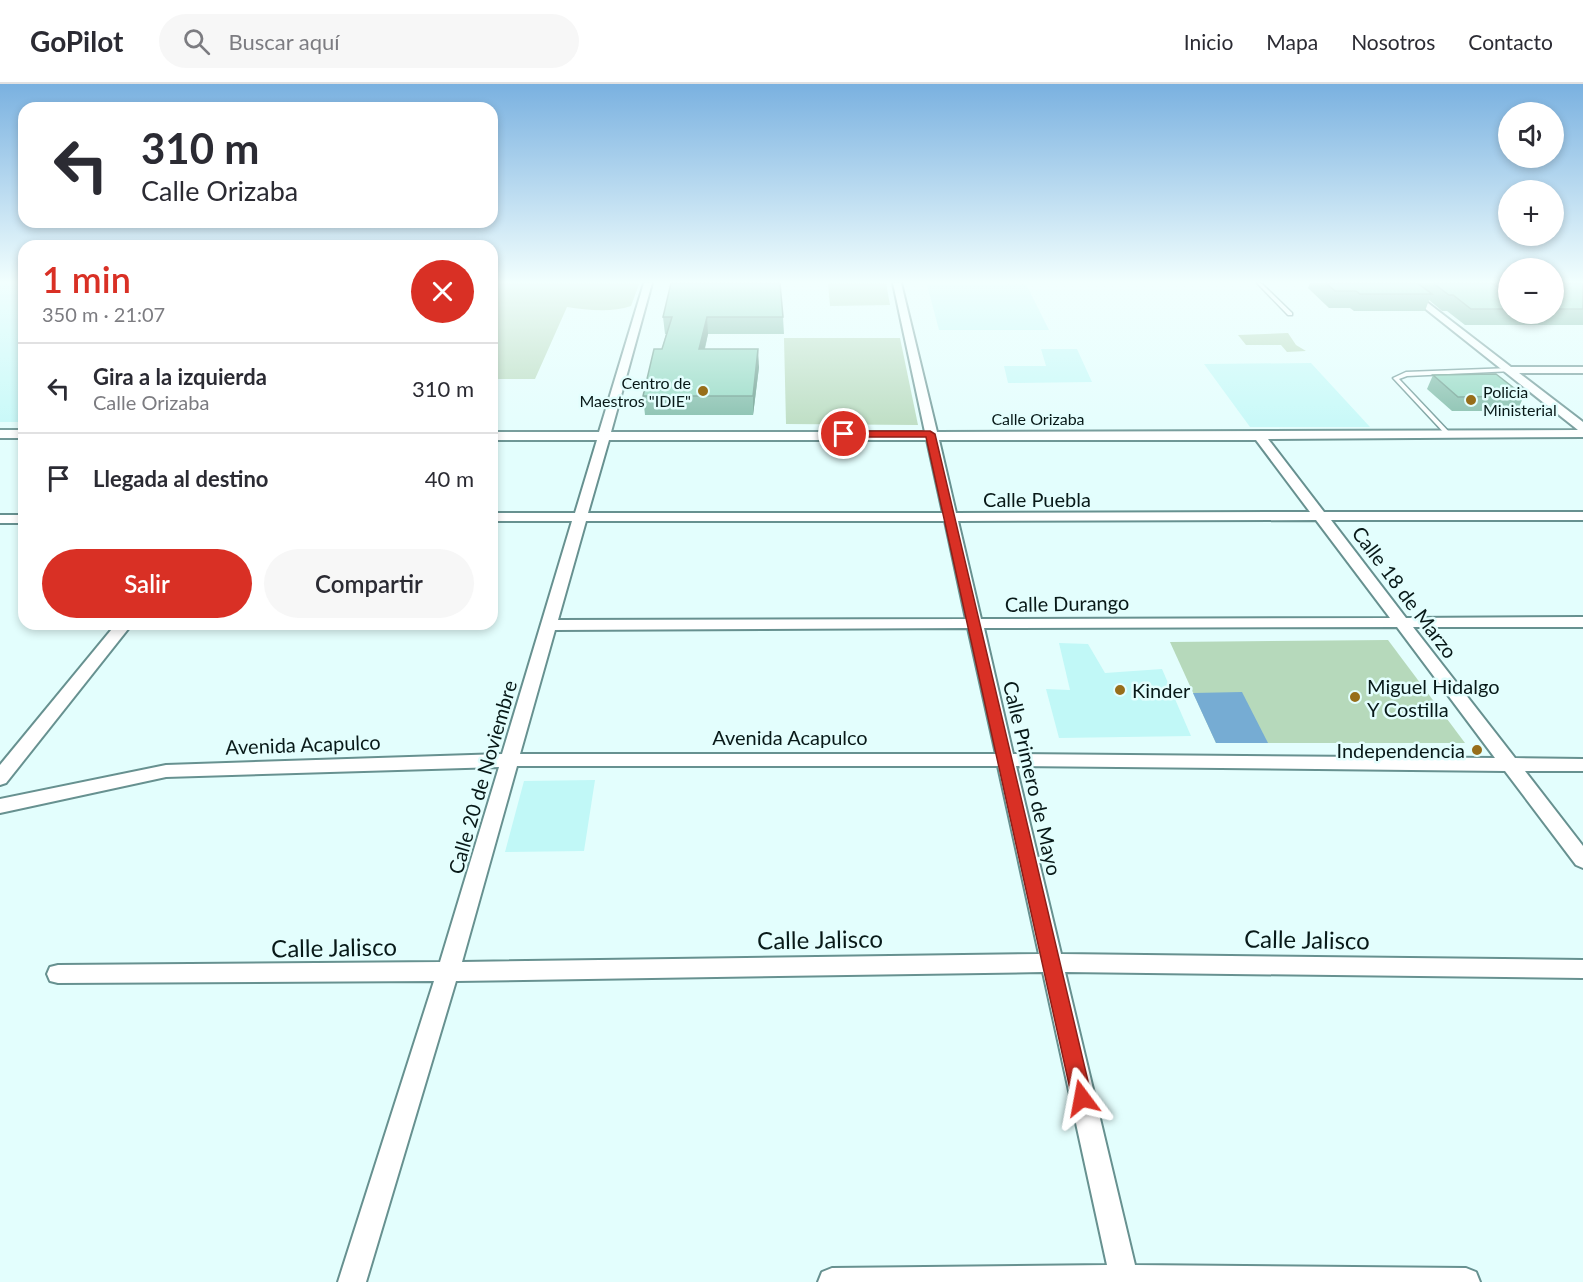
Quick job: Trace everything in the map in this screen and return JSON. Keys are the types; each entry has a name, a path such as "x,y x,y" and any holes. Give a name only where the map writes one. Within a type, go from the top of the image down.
{"street":[{"name":"Calle 20 de Noviembre","path":"352,1282 448,972 551,625 632,339"},
{"name":"Calle Primero de Mayo","path":"909,339 1050,963 1125,1281"},
{"path":"1470,339 1583,428"},
{"path":"1511,370 1583,370"},
{"name":"Calle Orizaba","path":"498,436 930,434 1259,436 1583,433"},
{"path":"0,434 18,434"},
{"name":"Calle 18 de Marzo","path":"1259,436 1583,860"},
{"name":"Calle Puebla","path":"498,517 1583,516"},
{"path":"0,519 18,519"},
{"name":"Calle Durango","path":"551,625 1583,622"},
{"path":"0,777 119,630"},
{"name":"Avenida Acapulco","path":"0,806 166,771 510,760 1006,760 1583,765"},
{"name":"Calle Jalisco","path":"58,974 448,972 1050,963 1583,969"},
{"path":"832,1282 1466,1282"}],"lane":[{"path":"1449,435 1396,378 1406,374 1511,370"}],"shaded area":[{"path":"0,339 18,339 18,422 0,422"},
{"path":"1041,349 1077,349 1092,382 1008,383 1004,366 1046,366"},
{"path":"1311,363 1370,427 1250,427 1204,364"},
{"name":"Kinder","path":"1059,643 1088,644 1105,673 1162,669 1191,736 1059,738 1046,689 1070,690"},
{"path":"1242,692 1268,743 1216,743 1193,693"},
{"path":"595,780 584,851 505,852 524,781"}],"green space":[{"path":"498,339 553,339 535,379 498,379"},
{"path":"784,339 900,339 918,425 786,424"},
{"path":"1241,339 1292,339 1296,345 1306,351 1287,352 1281,345 1246,345"},
{"path":"1388,640 1465,743 1216,743 1170,642"}],"building":[{"path":"665,339 702,339 699,349 758,349 753,396 643,396 654,349 662,349"},
{"path":"1496,374 1524,396 1458,397 1433,375"}],"place":[{"name":"Centro de Maestros \"IDIE\"","path":"703,391"},
{"name":"Policia Ministerial","path":"1471,400"},
{"name":"Kinder","path":"1120,690"},
{"name":"Miguel Hidalgo Y Costilla","path":"1355,697"},
{"name":"Independencia","path":"1477,750"}],"route":[{"path":"844,434 930,434 1082,1098"}]}
